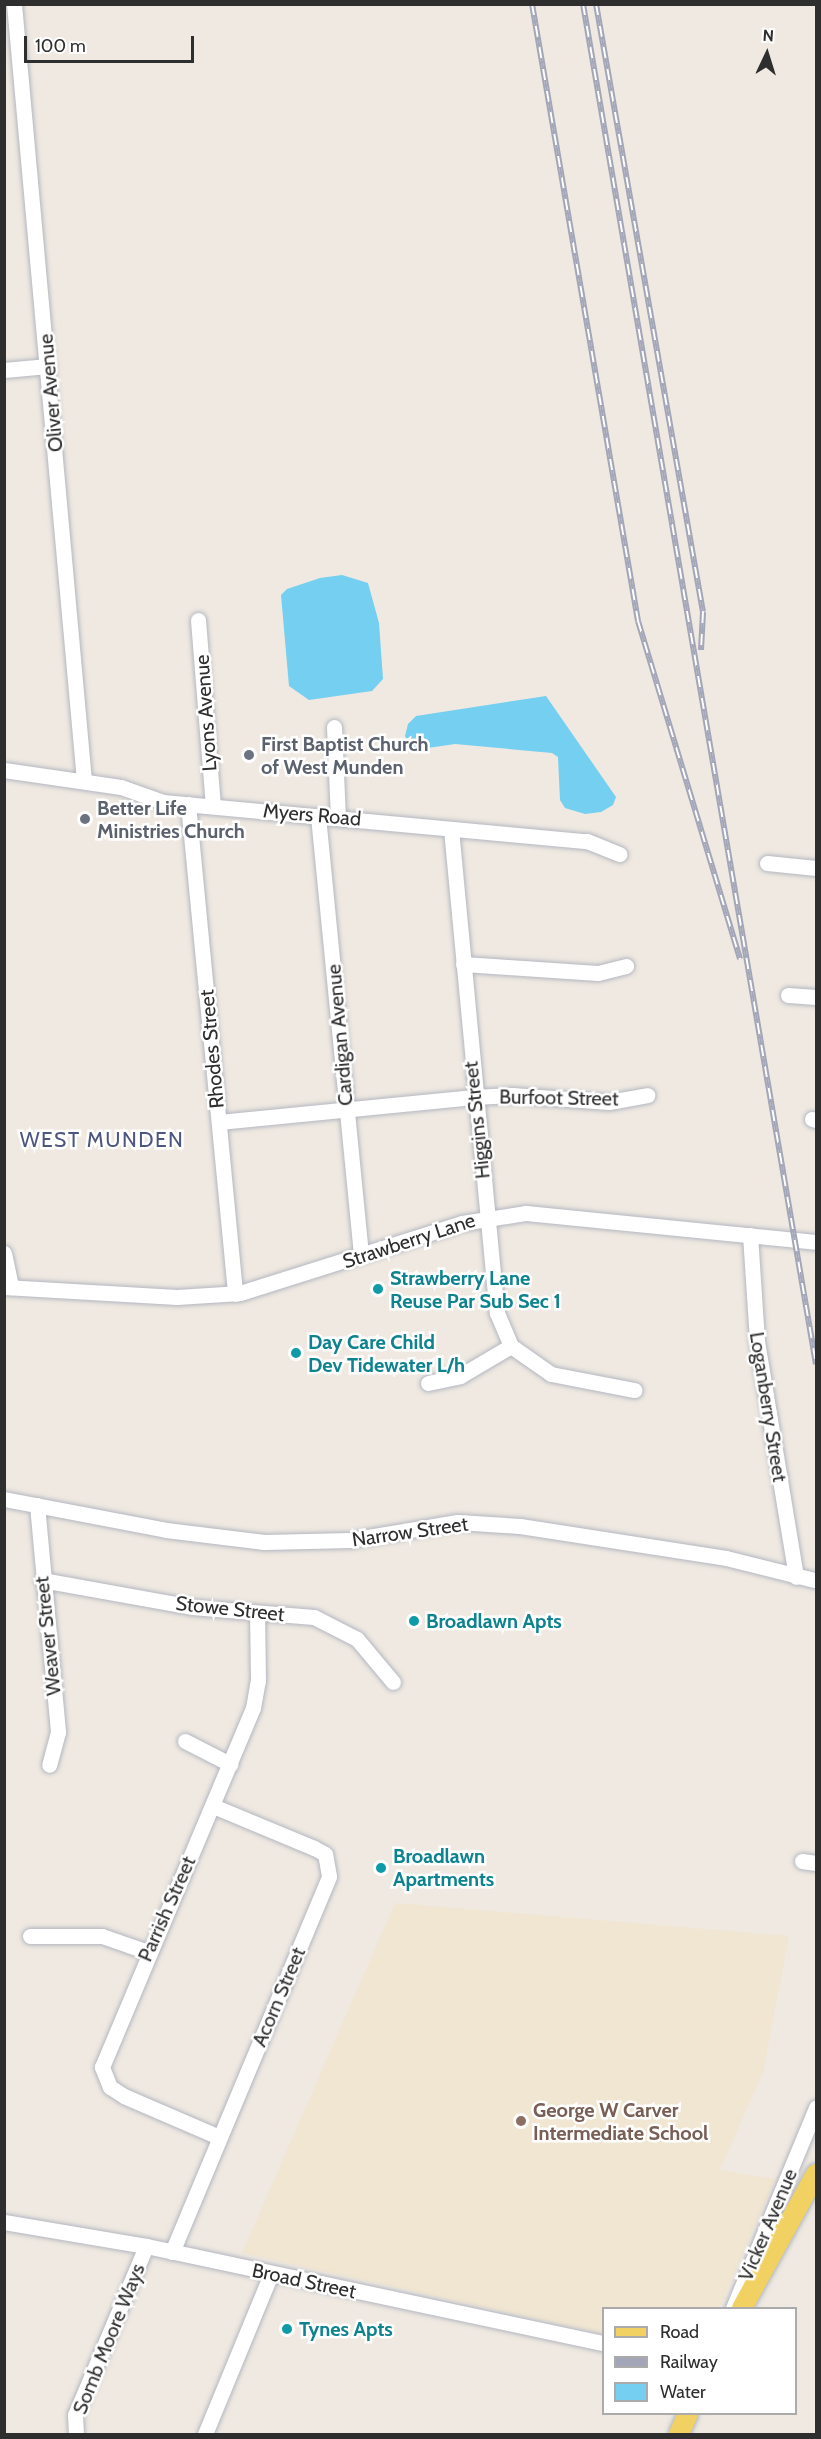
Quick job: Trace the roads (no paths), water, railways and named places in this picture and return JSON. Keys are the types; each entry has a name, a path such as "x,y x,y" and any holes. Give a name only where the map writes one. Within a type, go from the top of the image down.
{"main road":[{"path":"743,2307 816,2174"},
{"path":"679,2434 688,2415"}],"street":[{"name":"Oliver Avenue","path":"14,4 84,781"},
{"path":"4,370 48,366"},
{"name":"Lyons Avenue","path":"198,621 213,805"},
{"path":"334,727 338,817"},
{"name":"Myers Road","path":"4,770 84,781 188,804 587,841 620,854"},
{"name":"Rhodes Street","path":"188,804 234,1294"},
{"name":"Cardigan Avenue","path":"318,816 361,1255"},
{"name":"Higgins Street","path":"450,829 474,1097 497,1313 511,1346"},
{"path":"767,863 816,868"},
{"path":"463,964 598,974 626,966"},
{"path":"788,995 816,997"},
{"name":"Burfoot Street","path":"219,1122 347,1107 474,1097 512,1095 609,1102 647,1095"},
{"name":"Strawberry Lane","path":"8,1287 177,1297 234,1294 274,1285 361,1255 487,1217 526,1213 578,1216 816,1242"},
{"name":"Loganberry Street","path":"750,1235 754,1321 796,1577"},
{"path":"4,1253 8,1287"},
{"path":"428,1383 460,1376 511,1346 551,1374 634,1390"},
{"name":"Narrow Street","path":"4,1499 166,1530 264,1542 312,1544 458,1522 496,1524 726,1558 814,1580"},
{"name":"Weaver Street","path":"38,1505 42,1580 58,1732 49,1765"},
{"name":"Stowe Street","path":"42,1580 192,1607 314,1617 338,1627 357,1639 393,1682"},
{"name":"Parrish Street","path":"219,2137 124,2096 110,2087 103,2076 106,2055 148,1952 213,1806 252,1708 258,1681 257,1613"},
{"path":"185,1742 230,1764"},
{"name":"Acorn Street","path":"172,2252 324,1892 329,1865 324,1854 314,1848 213,1806"},
{"path":"30,1936 102,1936 148,1952"},
{"name":"Vicker Avenue","path":"733,2307 816,2108"},
{"name":"Broad Street","path":"4,2222 172,2252 602,2343"},
{"name":"Somb Moore Ways","path":"75,2433 75,2415 146,2247"},
{"path":"205,2434 271,2274"}],"water":[{"path":"342,575 368,583 379,623 383,679 372,691 309,700 289,686 281,595 287,589 320,578"},
{"path":"546,696 616,797 613,805 601,812 585,814 565,808 560,800 558,757 552,753 455,744 414,750 405,736 408,724 416,716"}],"railway":[{"path":"532,4 638,621 740,959"},
{"path":"583,4 816,1364"},
{"path":"596,4 703,612 701,650"}],"place":[{"name":"First Baptist Church of West Munden","path":"249,755"},
{"name":"Better Life Ministries Church","path":"85,819"},
{"name":"Strawberry Lane Reuse Par Sub Sec 1","path":"378,1289"},
{"name":"Day Care Child Dev Tidewater L/h","path":"296,1353"},
{"name":"Broadlawn Apts","path":"414,1621"},
{"name":"Broadlawn Apartments","path":"381,1868"},
{"name":"George W Carver Intermediate School","path":"521,2121"},
{"name":"Tynes Apts","path":"287,2329"}],"district":[{"name":"WEST MUNDEN","path":"102,1140"}]}
